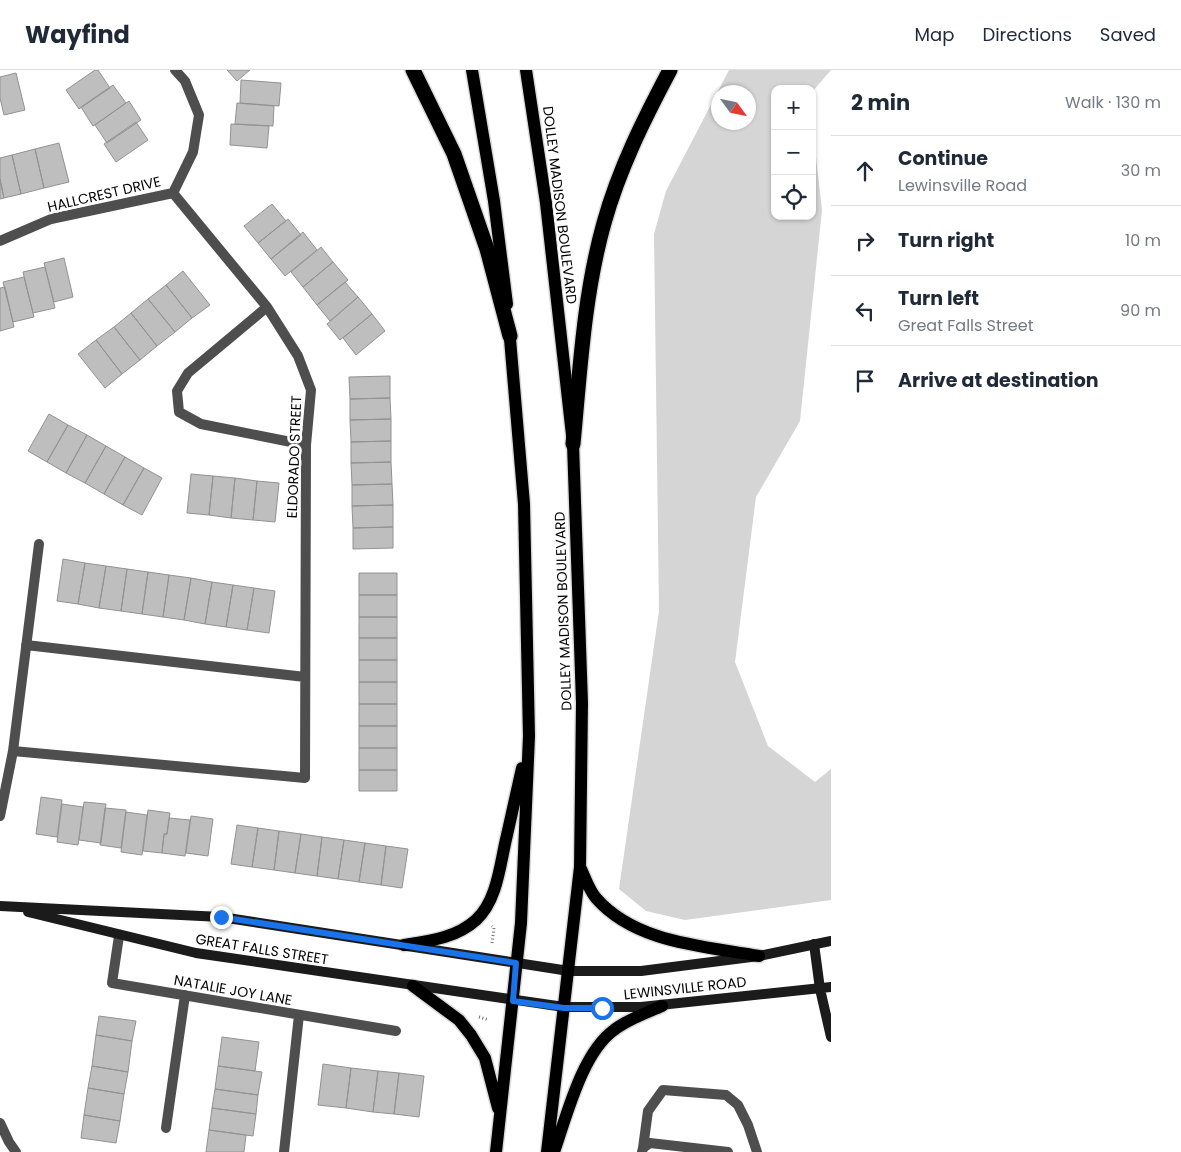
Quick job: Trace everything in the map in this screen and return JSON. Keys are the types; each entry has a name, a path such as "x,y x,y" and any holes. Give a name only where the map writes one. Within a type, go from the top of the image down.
{"highway":[{"path":"413,70 454,154 487,249 510,336"},
{"path":"573,444 592,278 604,223 638,132 670,70"}],"main road":[{"path":"472,70 495,211 510,336 524,504 529,736 521,923 496,1152"},
{"name":"DOLLEY MADISON BOULEVARD","path":"526,70 546,203 573,444 582,703 580,868 547,1152"},
{"path":"404,945 439,940 458,932 475,921 485,909 495,888 529,736"},
{"path":"580,868 594,896 625,923 666,939 759,956"},
{"name":"GREAT FALLS STREET","path":"5,907 148,912 221,917 516,963"},
{"name":"GREAT FALLS STREET","path":"5,907 196,954 513,1001"},
{"name":"LEWINSVILLE ROAD","path":"516,963 569,970 641,971 759,956 831,941"},
{"path":"814,944 826,988 831,1037"},
{"path":"413,986 459,1020 471,1035 485,1058 500,1113"},
{"name":"LEWINSVILLE ROAD","path":"513,1001 564,1008 662,1006 826,988"},
{"path":"554,1152 581,1075 591,1055 602,1040 614,1029 662,1006"}],"street":[{"name":"HALLCREST DRIVE","path":"0,242 51,219 173,193 193,152 199,115 186,81 176,70"},
{"name":"ELDORADO STREET","path":"13,750 305,778 306,445 311,390 298,356 267,307 173,193"},
{"path":"267,307 188,373 177,391 179,412 201,424 306,445"},
{"path":"0,816 13,750 39,544"},
{"path":"26,645 305,677"},
{"name":"NATALIE JOY LANE","path":"119,936 112,983 396,1031"},
{"path":"166,1128 185,995"},
{"path":"284,1152 299,1015"},
{"path":"643,1150 648,1111 662,1090 726,1096 738,1105 748,1125 757,1152"},
{"path":"0,1123 16,1152"},
{"path":"643,1150 650,1143 728,1152"}],"path":[{"path":"492,943 494,928"},
{"path":"479,1012 478,1017 489,1020"}],"shaded area":[{"path":"729,70 831,70 816,87 816,85 771,85 771,220 816,220 816,157 822,210 800,421 756,497 735,662 768,746 815,782 831,769 831,900 685,920 646,911 619,889 659,611 654,234 666,191 711,105 711,130 756,130 756,85 721,85"}],"building":[{"path":"95,70 98,70 110,88 79,109 66,90"},
{"path":"227,70 250,70 237,81"},
{"path":"16,73 25,110 4,115 0,98 0,77"},
{"path":"241,80 281,83 279,106 240,103"},
{"path":"113,85 126,103 93,126 81,107"},
{"path":"129,101 141,120 107,143 95,125"},
{"path":"237,103 274,106 273,126 235,124"},
{"path":"136,122 148,140 116,162 104,144"},
{"path":"231,124 269,126 267,148 230,145"},
{"path":"59,143 69,182 44,188 35,149"},
{"path":"35,149 44,188 21,194 12,155"},
{"path":"12,155 21,194 4,198 0,179 0,158"},
{"path":"0,179 4,198 0,199"},
{"path":"272,204 286,221 258,243 244,226"},
{"path":"288,219 301,235 271,259 258,243"},
{"path":"303,232 317,250 285,276 271,259"},
{"path":"321,247 333,262 303,287 291,272"},
{"path":"64,258 73,297 54,302 44,263"},
{"path":"333,262 348,280 317,305 303,287"},
{"path":"45,267 55,308 33,313 23,272"},
{"path":"183,271 210,305 192,318 166,285"},
{"path":"24,277 34,317 13,322 3,282"},
{"path":"345,282 358,297 330,321 317,305"},
{"path":"166,285 192,318 175,332 148,299"},
{"path":"5,287 14,327 0,331 0,288"},
{"path":"358,297 372,314 340,340 327,324"},
{"path":"148,299 175,332 157,346 131,313"},
{"path":"131,313 157,346 140,360 114,327"},
{"path":"372,314 385,331 356,355 343,338"},
{"path":"114,327 140,360 122,374 96,340"},
{"path":"96,340 122,374 105,388 78,354"},
{"path":"390,376 390,398 350,399 349,377"},
{"path":"390,398 391,419 350,420 350,399"},
{"path":"49,414 68,425 47,462 28,451"},
{"path":"391,419 391,441 351,442 350,420"},
{"path":"68,425 87,435 66,473 47,462"},
{"path":"87,435 106,446 85,483 66,473"},
{"path":"391,441 391,462 351,463 351,442"},
{"path":"106,446 125,457 104,494 85,483"},
{"path":"125,457 144,468 123,505 104,494"},
{"path":"391,462 392,484 352,485 351,463"},
{"path":"144,468 162,478 142,515 123,505"},
{"path":"191,474 213,476 209,515 187,513"},
{"path":"213,476 235,478 231,518 209,515"},
{"path":"235,478 257,481 253,520 231,518"},
{"path":"257,481 279,483 275,522 253,520"},
{"path":"392,484 393,505 352,506 352,485"},
{"path":"393,505 393,527 353,528 352,506"},
{"path":"393,527 393,548 353,549 353,528"},
{"path":"63,559 85,563 78,604 57,601"},
{"path":"85,563 106,566 99,608 78,604"},
{"path":"106,566 127,569 121,611 99,608"},
{"path":"127,569 148,572 142,614 121,611"},
{"path":"148,572 169,575 163,617 142,614"},
{"path":"359,573 397,573 397,595 359,595"},
{"path":"169,575 191,578 184,620 163,617"},
{"path":"191,578 212,582 205,624 184,620"},
{"path":"212,582 233,585 226,627 205,624"},
{"path":"233,585 254,588 247,630 226,627"},
{"path":"254,588 275,591 269,633 247,630"},
{"path":"359,595 397,595 397,617 359,617"},
{"path":"359,617 397,617 397,638 359,638"},
{"path":"359,638 397,638 397,660 359,660"},
{"path":"359,660 397,660 397,682 359,682"},
{"path":"359,682 397,682 397,704 359,704"},
{"path":"359,704 397,704 397,726 359,726"},
{"path":"359,726 397,726 397,748 359,748"},
{"path":"359,748 397,748 397,770 359,770"},
{"path":"359,770 397,770 397,791 359,791"},
{"path":"41,797 62,800 57,837 36,834"},
{"path":"84,802 106,804 101,843 79,840"},
{"path":"62,804 83,807 78,845 57,842"},
{"path":"105,808 126,810 121,848 100,845"},
{"path":"148,810 170,813 167,834 164,834 162,853 143,851"},
{"path":"126,812 147,815 142,855 121,852"},
{"path":"191,816 213,819 208,856 186,853"},
{"path":"169,818 190,820 185,856 162,853 164,834 167,834"},
{"path":"237,825 258,828 252,867 231,864"},
{"path":"258,828 279,831 274,870 252,867"},
{"path":"279,831 301,834 295,873 274,870"},
{"path":"301,834 322,837 317,876 295,873"},
{"path":"322,837 344,840 338,879 317,876"},
{"path":"344,840 365,843 359,882 338,879"},
{"path":"365,843 386,846 381,885 359,882"},
{"path":"386,846 408,849 402,888 381,885"},
{"path":"99,1016 136,1021 132,1041 96,1035"},
{"path":"96,1035 132,1041 128,1072 92,1066"},
{"path":"222,1037 259,1042 255,1071 218,1066"},
{"path":"323,1064 351,1068 346,1108 318,1105"},
{"path":"92,1066 128,1072 124,1094 88,1088"},
{"path":"218,1066 262,1072 258,1095 215,1089"},
{"path":"351,1068 378,1071 373,1112 346,1108"},
{"path":"378,1071 399,1073 394,1114 373,1112"},
{"path":"399,1073 424,1076 419,1117 394,1114"},
{"path":"88,1088 124,1094 120,1121 84,1115"},
{"path":"215,1089 258,1095 256,1114 212,1108"},
{"path":"212,1108 256,1114 253,1136 209,1130"},
{"path":"84,1115 120,1121 116,1143 81,1138"},
{"path":"209,1130 246,1135 244,1152 206,1152"}],"route":[{"path":"221,917 516,963 513,1001 564,1008 602,1008"}]}
